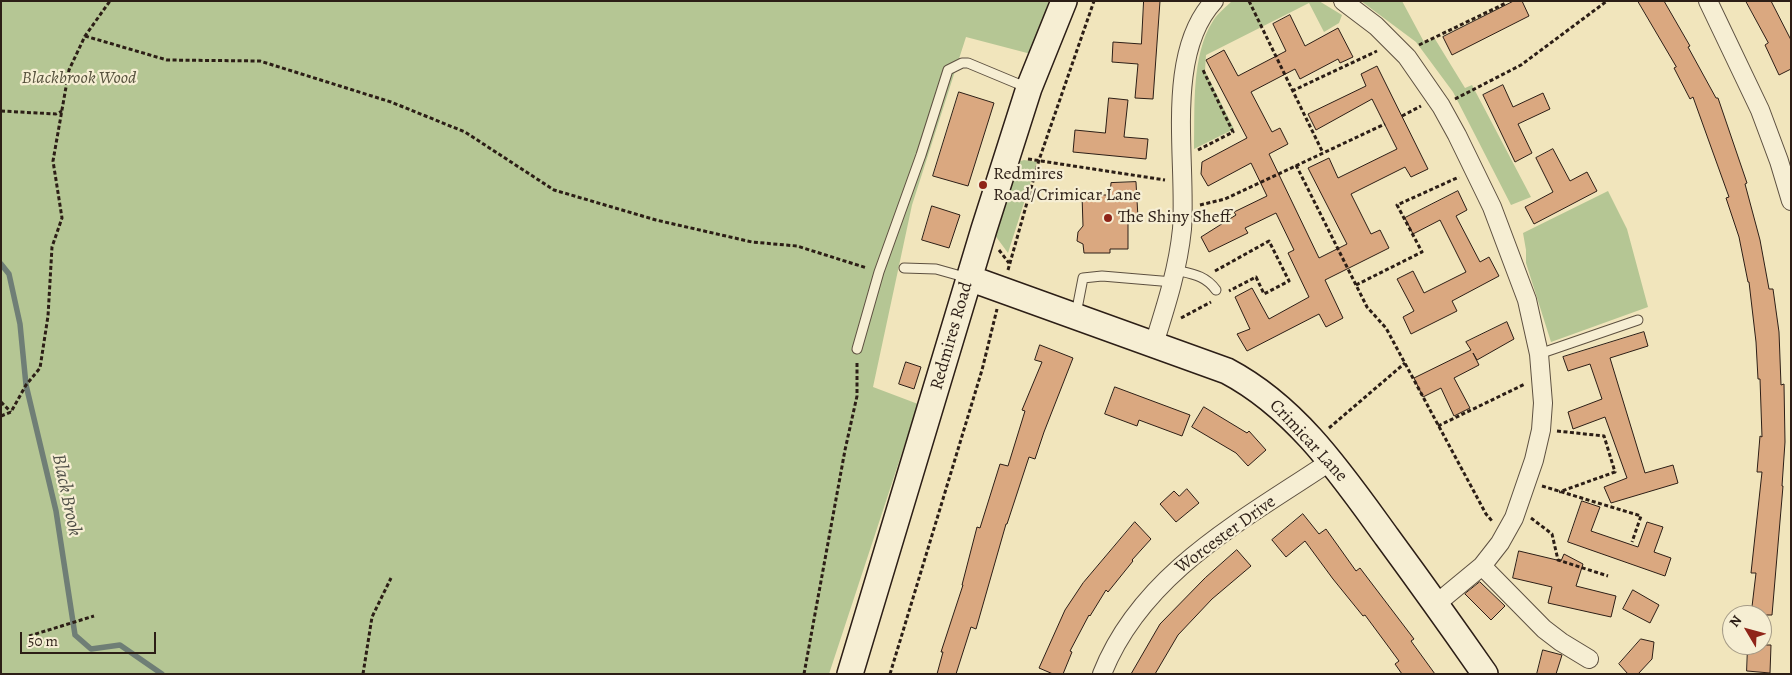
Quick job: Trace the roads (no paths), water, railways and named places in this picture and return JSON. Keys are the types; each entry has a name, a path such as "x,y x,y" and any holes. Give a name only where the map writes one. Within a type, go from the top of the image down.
{"street":[{"name":"Redmires Road","path":"850,674 969,278 1029,88 1064,1"},
{"path":"1156,337 1174,276 1182,227 1185,63 1190,42 1199,23 1214,1"},
{"path":"1343,1 1376,26 1398,48 1441,106 1475,170 1492,207 1527,300 1539,354 1543,404 1540,430 1528,481 1518,508 1500,543 1482,566 1436,604"},
{"path":"1708,1 1760,110 1791,200"},
{"name":"Crimicar Lane","path":"969,278 1075,316 1156,337 1244,380 1284,411 1331,461 1485,674"},
{"name":"Worcester Drive","path":"1102,674 1123,634 1143,605 1189,558 1215,538 1331,461"},
{"path":"1482,566 1544,629 1589,659"}],"lane":[{"path":"857,349 880,272 921,155 948,70 962,63 968,63 1029,88"},
{"path":"904,268 936,270 969,278"},
{"path":"1075,316 1083,278 1102,276 1203,277 1210,282 1218,294"},
{"path":"1539,354 1638,320"}],"waterway":[{"name":"Black Brook","path":"1,264 9,274 20,324 26,385 56,511 75,635 91,649 120,645 162,674"}],"place":[{"name":"Redmires Road/Crimicar Lane","path":"983,185"},
{"name":"The Shiny Sheff","path":"1108,218"}],"park label":[{"name":"Blackbrook Wood","path":"79,79"}]}
